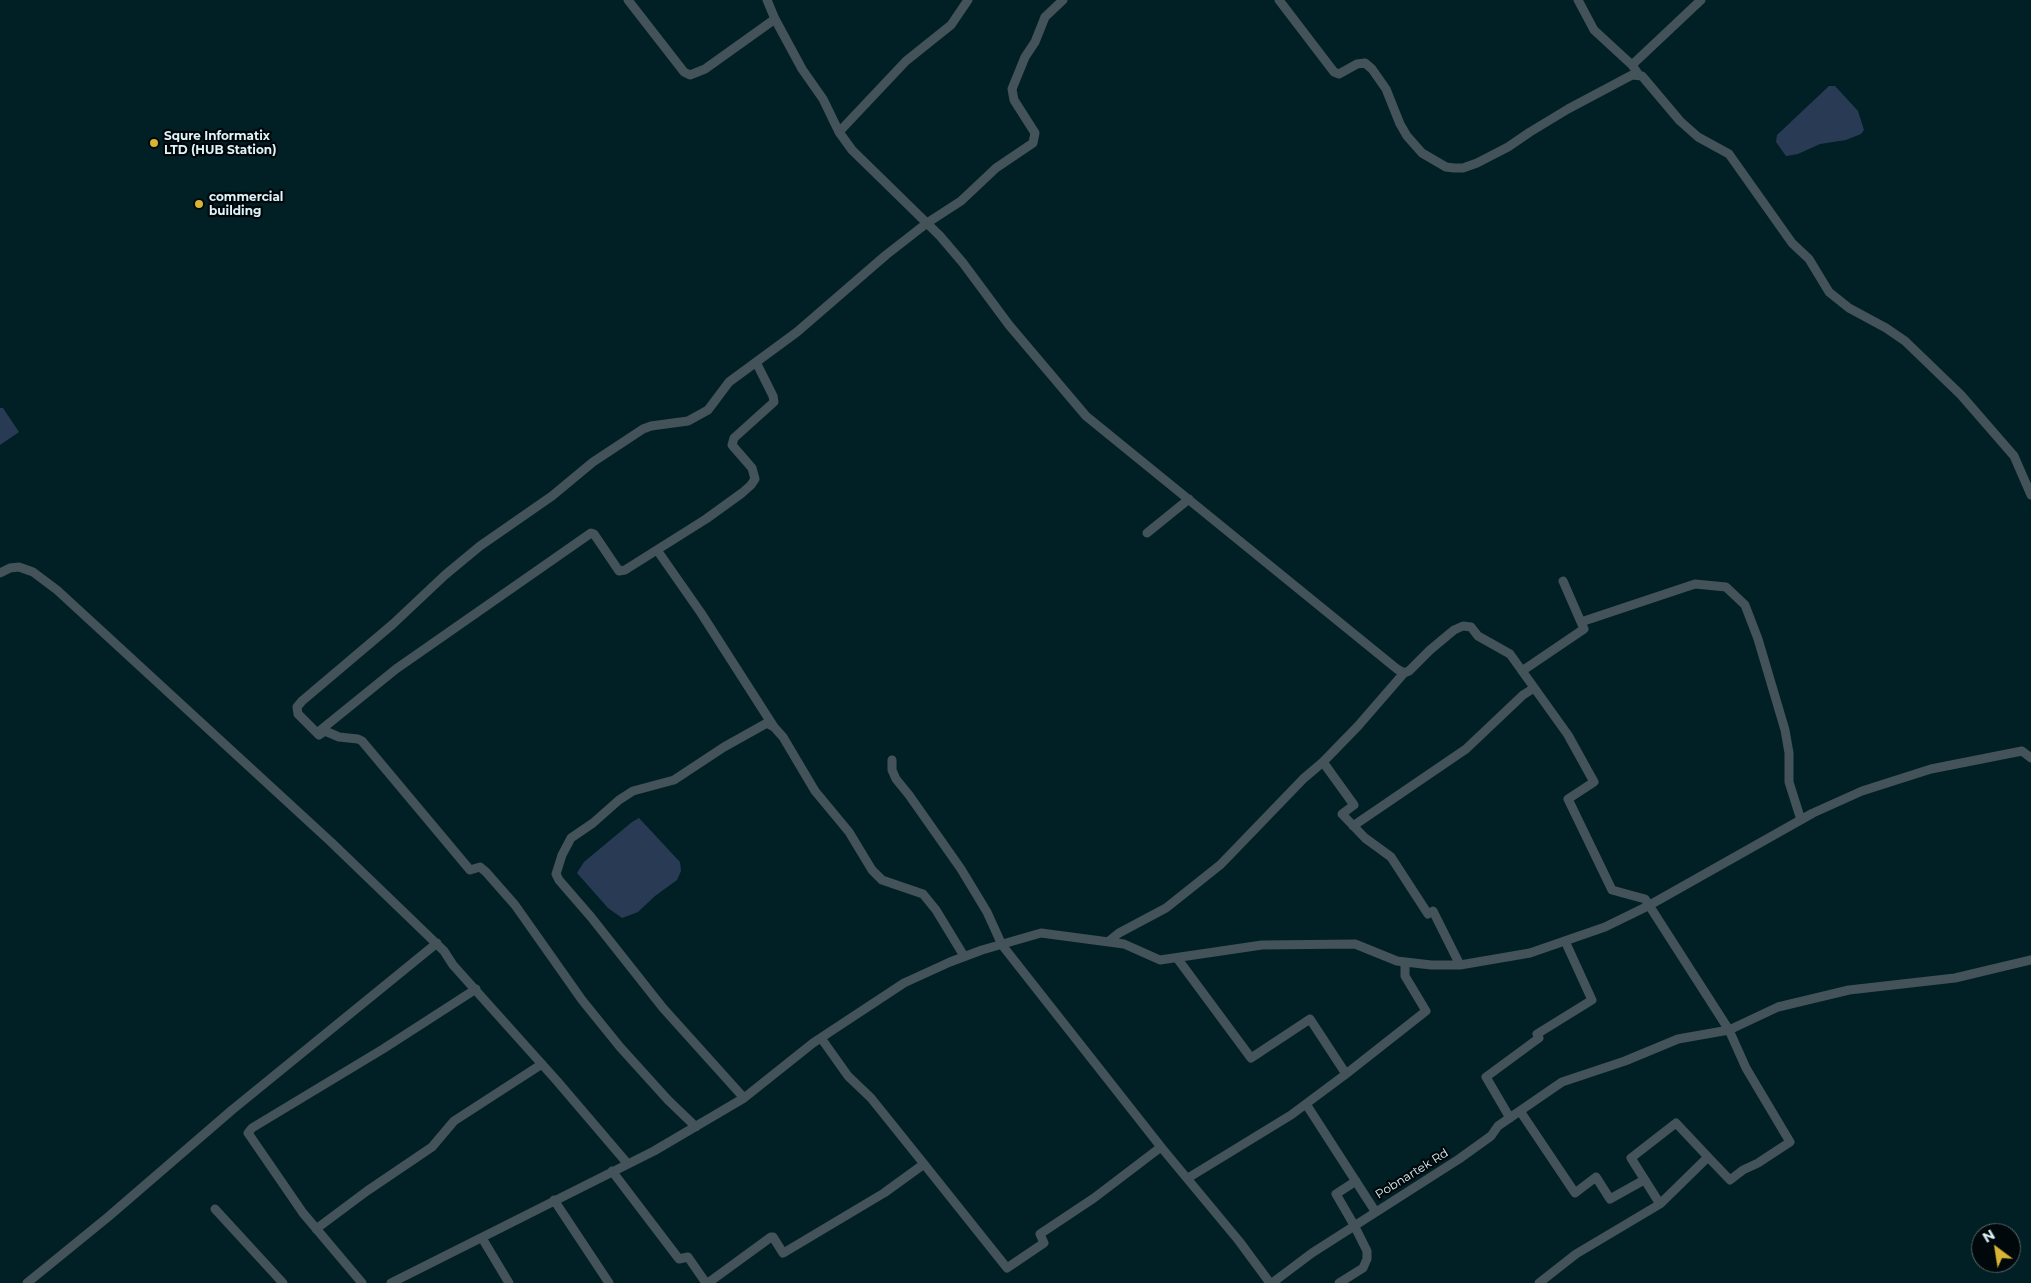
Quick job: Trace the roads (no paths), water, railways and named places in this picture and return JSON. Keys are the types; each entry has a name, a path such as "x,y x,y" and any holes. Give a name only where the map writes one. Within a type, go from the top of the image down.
{"street":[{"path":"628,0 686,74 690,75 705,69 775,19"},
{"path":"768,0 775,19 802,69 823,99 840,132 859,159 927,223 963,263 1009,326 1086,416 1381,658 1404,673"},
{"path":"840,132 906,61 951,25 968,0"},
{"path":"317,733 298,714 296,710 298,705 393,624 445,575 480,546 636,433 651,426 688,422 708,410 730,382 797,332 886,255 927,223 961,201 996,168 1033,143 1035,133 1014,100 1012,89 1025,57 1036,42 1045,17 1064,0"},
{"path":"1279,0 1334,72 1339,74 1358,64 1364,63 1372,69 1386,89 1403,130 1422,153 1446,166 1454,168 1463,168 1477,163 1508,147 1568,109 1632,75 1639,75"},
{"path":"1578,0 1594,30 1632,65 1680,121 1698,137 1729,154 1792,243 1809,259 1829,292 1849,308 1886,328 1905,341 1961,395 2014,456 2031,495"},
{"path":"1632,65 1701,0"},
{"path":"317,733 396,669 591,533 594,534 619,571 627,570 706,519 742,493 755,479 752,468 732,445 734,438 774,402 773,396 756,362"},
{"path":"1147,533 1189,499"},
{"path":"657,550 701,613 815,791 849,832 872,870 882,880 923,894 936,910 964,956"},
{"path":"0,573 10,568 19,567 32,572 57,590 270,784 436,943 627,1163"},
{"path":"1522,671 1584,629 1563,581"},
{"path":"1581,622 1695,584 1726,587 1745,605 1758,639 1785,730 1789,753 1789,782 1801,820"},
{"path":"1108,942 1119,933 1166,908 1220,865 1303,779 1323,762 1358,726 1404,673 1409,671 1450,634 1467,625 1478,636 1510,654 1568,735 1594,782 1568,799 1612,890 1645,899 1729,1030 1746,1068 1790,1142 1730,1180 1676,1123 1631,1158 1660,1204"},
{"path":"1354,826 1466,749 1523,695 1534,688"},
{"path":"744,1098 663,1008 556,874 562,855 572,838 619,800 633,791 674,780 760,726 767,724 774,727"},
{"path":"317,733 325,731 332,735 362,741 470,870 482,868 501,887 601,1024 668,1100 696,1127"},
{"path":"391,1283 654,1151 744,1098 820,1038 904,983 964,956 1041,933 1124,944 1160,960 1262,945 1355,944 1397,961 1431,965 1460,965 1530,953 1605,927 1648,906 1813,813 1862,791 1931,769 2022,751 2031,758"},
{"path":"892,760 892,770 896,779 961,869 987,912 1002,944 1161,1147 1239,1241 1271,1283"},
{"path":"1323,762 1354,805 1342,814 1365,838 1391,857 1428,914 1433,911 1460,965"},
{"path":"1510,1118 1486,1077 1539,1038 1537,1034 1592,1000 1566,941"},
{"path":"26,1283 108,1217 239,1104 436,943"},
{"path":"1177,958 1251,1058 1310,1019 1346,1074"},
{"name":"Pobnartek Rd","path":"1271,1283 1354,1225 1459,1159 1491,1136 1498,1126 1562,1082 1625,1061 1678,1039 1729,1030 1778,1007 1849,990 1954,978 2031,960"},
{"path":"1188,1178 1306,1104 1426,1011 1405,976 1405,962"},
{"path":"362,1283 316,1230 249,1137 248,1131 383,1049 476,989"},
{"path":"820,1038 848,1076 871,1098 1007,1268 1044,1243 1040,1234 1094,1198 1161,1147"},
{"path":"316,1230 367,1191 432,1147 454,1121 542,1064"},
{"path":"1306,1104 1376,1211"},
{"path":"1520,1111 1575,1193 1596,1177 1610,1199 1644,1180"},
{"path":"1539,1283 1576,1254 1660,1204 1708,1157"},
{"path":"612,1171 679,1259 688,1257 707,1283 771,1237 773,1237 782,1252 785,1252 884,1193 924,1164"},
{"path":"1339,1283 1363,1268 1368,1260 1367,1251 1336,1194 1356,1181"},
{"path":"554,1200 610,1283"},
{"path":"215,1208 284,1283"},
{"path":"482,1238 509,1283"}],"water":[{"path":"1829,86 1835,86 1858,111 1864,130 1861,134 1846,140 1820,144 1798,154 1786,156 1776,142 1777,135"},
{"path":"0,408 3,408 19,432 0,445"},
{"path":"639,818 680,862 681,871 677,880 655,896 638,912 622,918 608,908 577,873 584,862"}],"place":[{"name":"Squre Informatix LTD (HUB Station)","path":"154,143"},
{"name":"commercial building","path":"199,204"}]}
